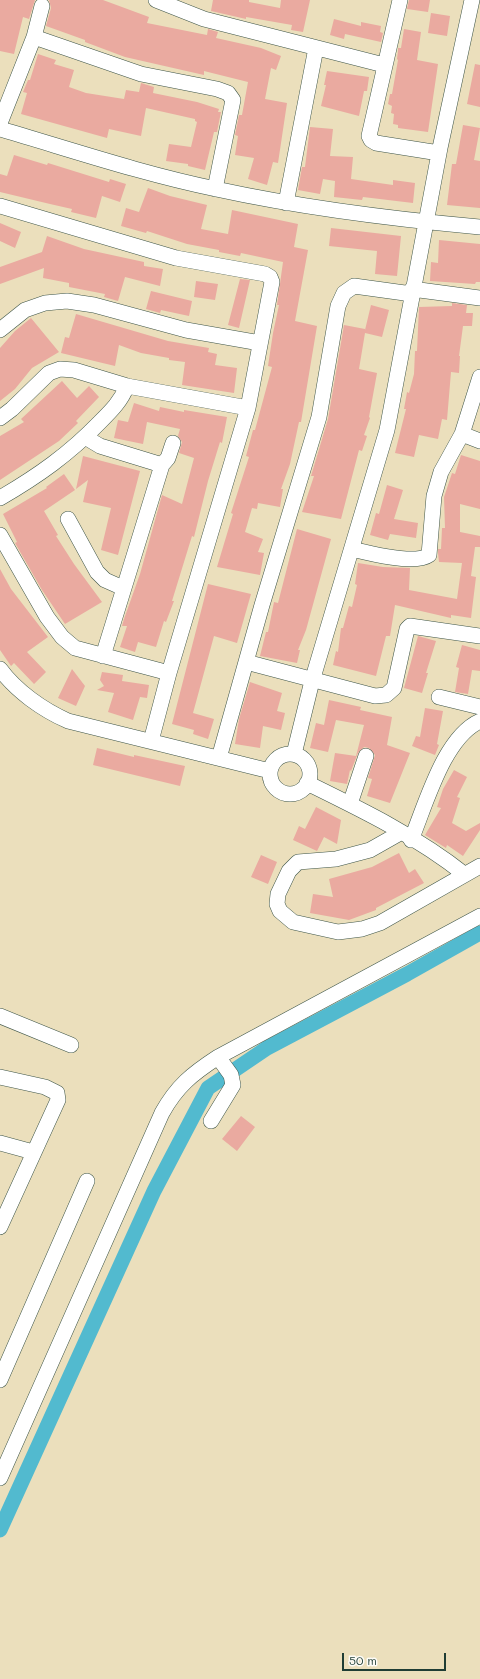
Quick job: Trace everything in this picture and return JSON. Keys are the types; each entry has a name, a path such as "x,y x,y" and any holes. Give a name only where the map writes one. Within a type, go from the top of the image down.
{"street":[{"path":"156,0 189,6 204,19 384,65"},
{"path":"400,0 369,136 371,140 376,143 439,153"},
{"path":"294,754 312,681 387,430 439,153 472,0"},
{"path":"0,123 34,37 42,6"},
{"path":"34,37 141,74 217,89 228,93 233,100 215,189"},
{"path":"286,203 316,48"},
{"path":"0,129 215,189 286,203 426,222 480,227"},
{"path":"0,206 176,258 265,274 270,277 272,282 248,408 169,673 151,742"},
{"path":"218,758 319,417 338,306 344,293 354,286 480,298"},
{"path":"0,330 24,310 45,303 67,301 94,305 186,330 260,343"},
{"path":"0,418 12,409 49,373 60,369 74,370 127,386 248,408"},
{"path":"352,549 420,559 429,556 434,496 441,472 462,434 480,377"},
{"path":"0,498 50,467 86,437 116,406 122,398 127,386"},
{"path":"462,434 480,441"},
{"path":"86,437 100,446 162,465"},
{"path":"103,656 162,465 168,458 173,443"},
{"path":"68,519 97,572 105,580 123,588"},
{"path":"0,535 47,617 62,638 75,648 169,673"},
{"path":"246,662 312,681 375,696 386,695 394,688 407,629 410,626 480,636"},
{"path":"2,674 52,714 68,721 270,771"},
{"path":"439,697 480,707"},
{"path":"480,721 458,737 448,752 405,836 370,850 336,859 298,862 289,871 278,894 277,904 284,916 293,922 338,932 362,930 380,923 480,866"},
{"path":"294,754 305,760 308,766 310,778 307,783 297,792 284,793 273,784 270,771 276,759 281,756 294,754"},
{"path":"350,804 366,756"},
{"path":"307,783 350,804 446,859 464,874"},
{"path":"0,1478 162,1113 178,1087 192,1075 225,1067 480,916"},
{"path":"0,1016 72,1044"},
{"path":"211,1121 233,1085 225,1067"},
{"path":"0,1077 46,1087 56,1093 58,1100 0,1227"},
{"path":"0,1142 33,1152"},
{"path":"0,1380 6,1353 87,1181"}],"building":[{"path":"0,0 35,0 29,19 23,17 14,54 0,51"},
{"path":"49,0 103,0 149,17 147,23 207,35 208,29 218,32 216,38 261,48 281,56 276,70 271,68 265,99 287,103 278,163 273,162 267,185 248,179 254,158 235,155 238,136 235,135 239,115 242,115 248,82 204,71 204,75 125,57 85,42 85,40 46,26 51,8"},
{"path":"213,0 249,0 249,2 280,8 281,0 310,0 303,32 291,30 292,25 246,17 246,19 211,11"},
{"path":"409,0 430,0 428,12 407,9"},
{"path":"431,13 450,16 447,36 428,33"},
{"path":"334,19 361,26 361,22 381,26 380,32 383,33 381,42 345,34 344,39 330,35"},
{"path":"404,29 421,32 417,60 438,64 428,132 398,128 398,125 393,124 394,114 391,113 392,106 388,104 390,94 392,94 398,60 398,48 401,48"},
{"path":"38,54 56,60 54,64 74,70 69,87 86,93 124,99 126,90 139,92 141,83 154,87 153,93 197,102 219,109 218,112 221,112 217,132 214,132 205,170 188,166 188,164 166,161 169,144 191,147 197,122 195,119 146,108 141,136 109,129 107,138 21,114 27,93 23,92 28,80 30,80"},
{"path":"475,64 480,65 480,107 467,104"},
{"path":"327,71 369,77 367,91 364,91 359,116 321,106 326,85 324,85"},
{"path":"463,125 480,128 474,160 480,161 480,208 447,205 452,164 456,164"},
{"path":"310,127 333,129 330,156 353,157 351,179 393,185 393,180 415,183 413,203 363,197 362,200 334,197 335,181 323,179 320,194 298,190 302,167 305,167"},
{"path":"14,155 47,165 48,163 109,182 110,179 126,184 120,202 102,196 96,218 71,212 72,209 0,192 0,174 7,176"},
{"path":"148,188 170,196 207,205 201,229 228,234 232,210 298,224 294,247 308,250 295,321 317,326 301,422 299,422 290,464 281,489 283,489 280,507 258,503 257,509 252,508 245,532 263,539 258,552 264,553 260,575 217,567 233,514 231,513 249,457 246,456 253,430 255,430 272,367 268,366 279,305 277,305 283,262 241,253 240,256 219,252 219,250 187,244 147,231 146,233 121,226 126,208 139,212"},
{"path":"0,223 21,232 15,248 0,241"},
{"path":"331,228 401,236 397,276 375,274 377,251 329,246"},
{"path":"47,236 84,249 144,262 144,266 163,269 160,286 125,277 118,301 104,297 105,294 69,287 69,283 43,278 44,268 0,284 0,267 42,252"},
{"path":"439,240 480,244 480,282 476,282 475,284 430,281 431,262 438,263"},
{"path":"240,279 250,280 239,328 228,325"},
{"path":"196,281 218,284 215,300 194,297"},
{"path":"151,291 192,301 189,316 161,310 160,313 146,309"},
{"path":"452,303 467,305 466,313 473,313 472,326 463,326 459,356 459,373 451,372 447,420 442,419 438,439 419,435 414,457 395,453 406,409 404,409 407,392 409,393 414,374 415,351 417,351 419,307 452,306"},
{"path":"371,305 389,310 382,337 365,333 359,369 377,373 370,418 364,435 367,436 362,451 359,450 341,519 302,512 314,476 311,476 328,419 344,325 365,330"},
{"path":"76,314 168,341 209,348 208,352 217,354 215,365 237,368 234,393 182,385 185,362 169,360 169,358 141,353 119,345 115,366 61,353 65,337 69,338"},
{"path":"31,318 59,352 32,368 15,389 0,401 0,348 15,331"},
{"path":"62,381 77,398 89,386 99,397 76,421 78,423 59,441 0,480 0,436 24,422 21,419"},
{"path":"134,403 159,411 160,407 184,412 184,410 227,417 222,443 220,442 208,481 194,537 192,536 172,601 174,601 166,622 164,621 156,647 138,642 135,652 120,647 127,626 122,626 124,619 140,574 162,495 182,504 194,458 179,453 182,442 178,436 180,429 147,422 143,444 114,438 118,420 128,422"},
{"path":"461,455 480,461 480,509 460,504 460,532 480,536 480,547 475,547 471,576 476,577 471,618 451,615 451,618 395,605 390,636 386,636 376,676 333,665 336,651 338,652 341,628 343,628 349,606 352,607 357,585 355,584 358,563 383,567 410,568 409,590 457,599 462,563 439,562 438,549 441,549 442,528 445,528 444,497 452,473 455,474"},
{"path":"83,456 140,471 118,555 101,550 111,508 83,502 88,480 76,489"},
{"path":"64,474 75,490 44,511 58,535 56,536 74,564 102,602 65,624 42,590 15,543 17,542 3,514 47,488 46,487"},
{"path":"387,485 403,490 394,519 418,523 416,538 390,534 388,540 370,535 376,513 379,514"},
{"path":"297,529 331,539 306,630 298,650 300,650 297,663 260,656 266,632 268,632 274,602 278,603"},
{"path":"0,569 11,589 48,637 27,652 46,672 34,684 14,663 11,666 0,650"},
{"path":"208,584 251,594 237,643 214,636 193,713 214,719 208,739 193,734 194,730 172,724"},
{"path":"418,636 436,641 426,673 428,673 422,693 404,688"},
{"path":"462,645 480,650 480,671 472,670 468,694 455,692 459,668 456,667"},
{"path":"72,669 85,686 76,706 58,698"},
{"path":"102,672 123,675 122,681 149,685 147,698 140,697 133,720 108,712 114,693 97,690 104,686 100,680"},
{"path":"250,682 282,693 277,711 285,713 281,730 263,726 260,748 235,744 239,719"},
{"path":"329,700 361,707 360,710 392,717 387,745 410,753 390,803 367,796 372,779 368,778 375,755 369,748 364,747 358,753 351,771 350,770 347,784 330,781 335,753 356,756 364,725 336,720 328,752 310,748 316,723 324,725"},
{"path":"425,708 443,711 437,744 439,745 435,755 412,746 416,736 420,737"},
{"path":"97,748 134,757 134,755 185,766 180,786 93,765"},
{"path":"454,770 467,777 457,797 460,798 452,823 466,831 480,823 480,830 463,856 447,845 446,848 425,835 441,808 437,807 443,789"},
{"path":"316,807 341,820 337,844 324,837 317,851 293,840 299,826 305,829"},
{"path":"399,853 409,873 415,869 424,883 376,908 376,910 349,920 310,913 313,894 333,897 329,879 372,867"},
{"path":"261,855 277,862 268,884 251,877"},
{"path":"241,1116 255,1127 237,1151 222,1139"}],"waterway":[{"path":"0,1530 154,1191 208,1088 267,1048 407,974 480,933"}]}
